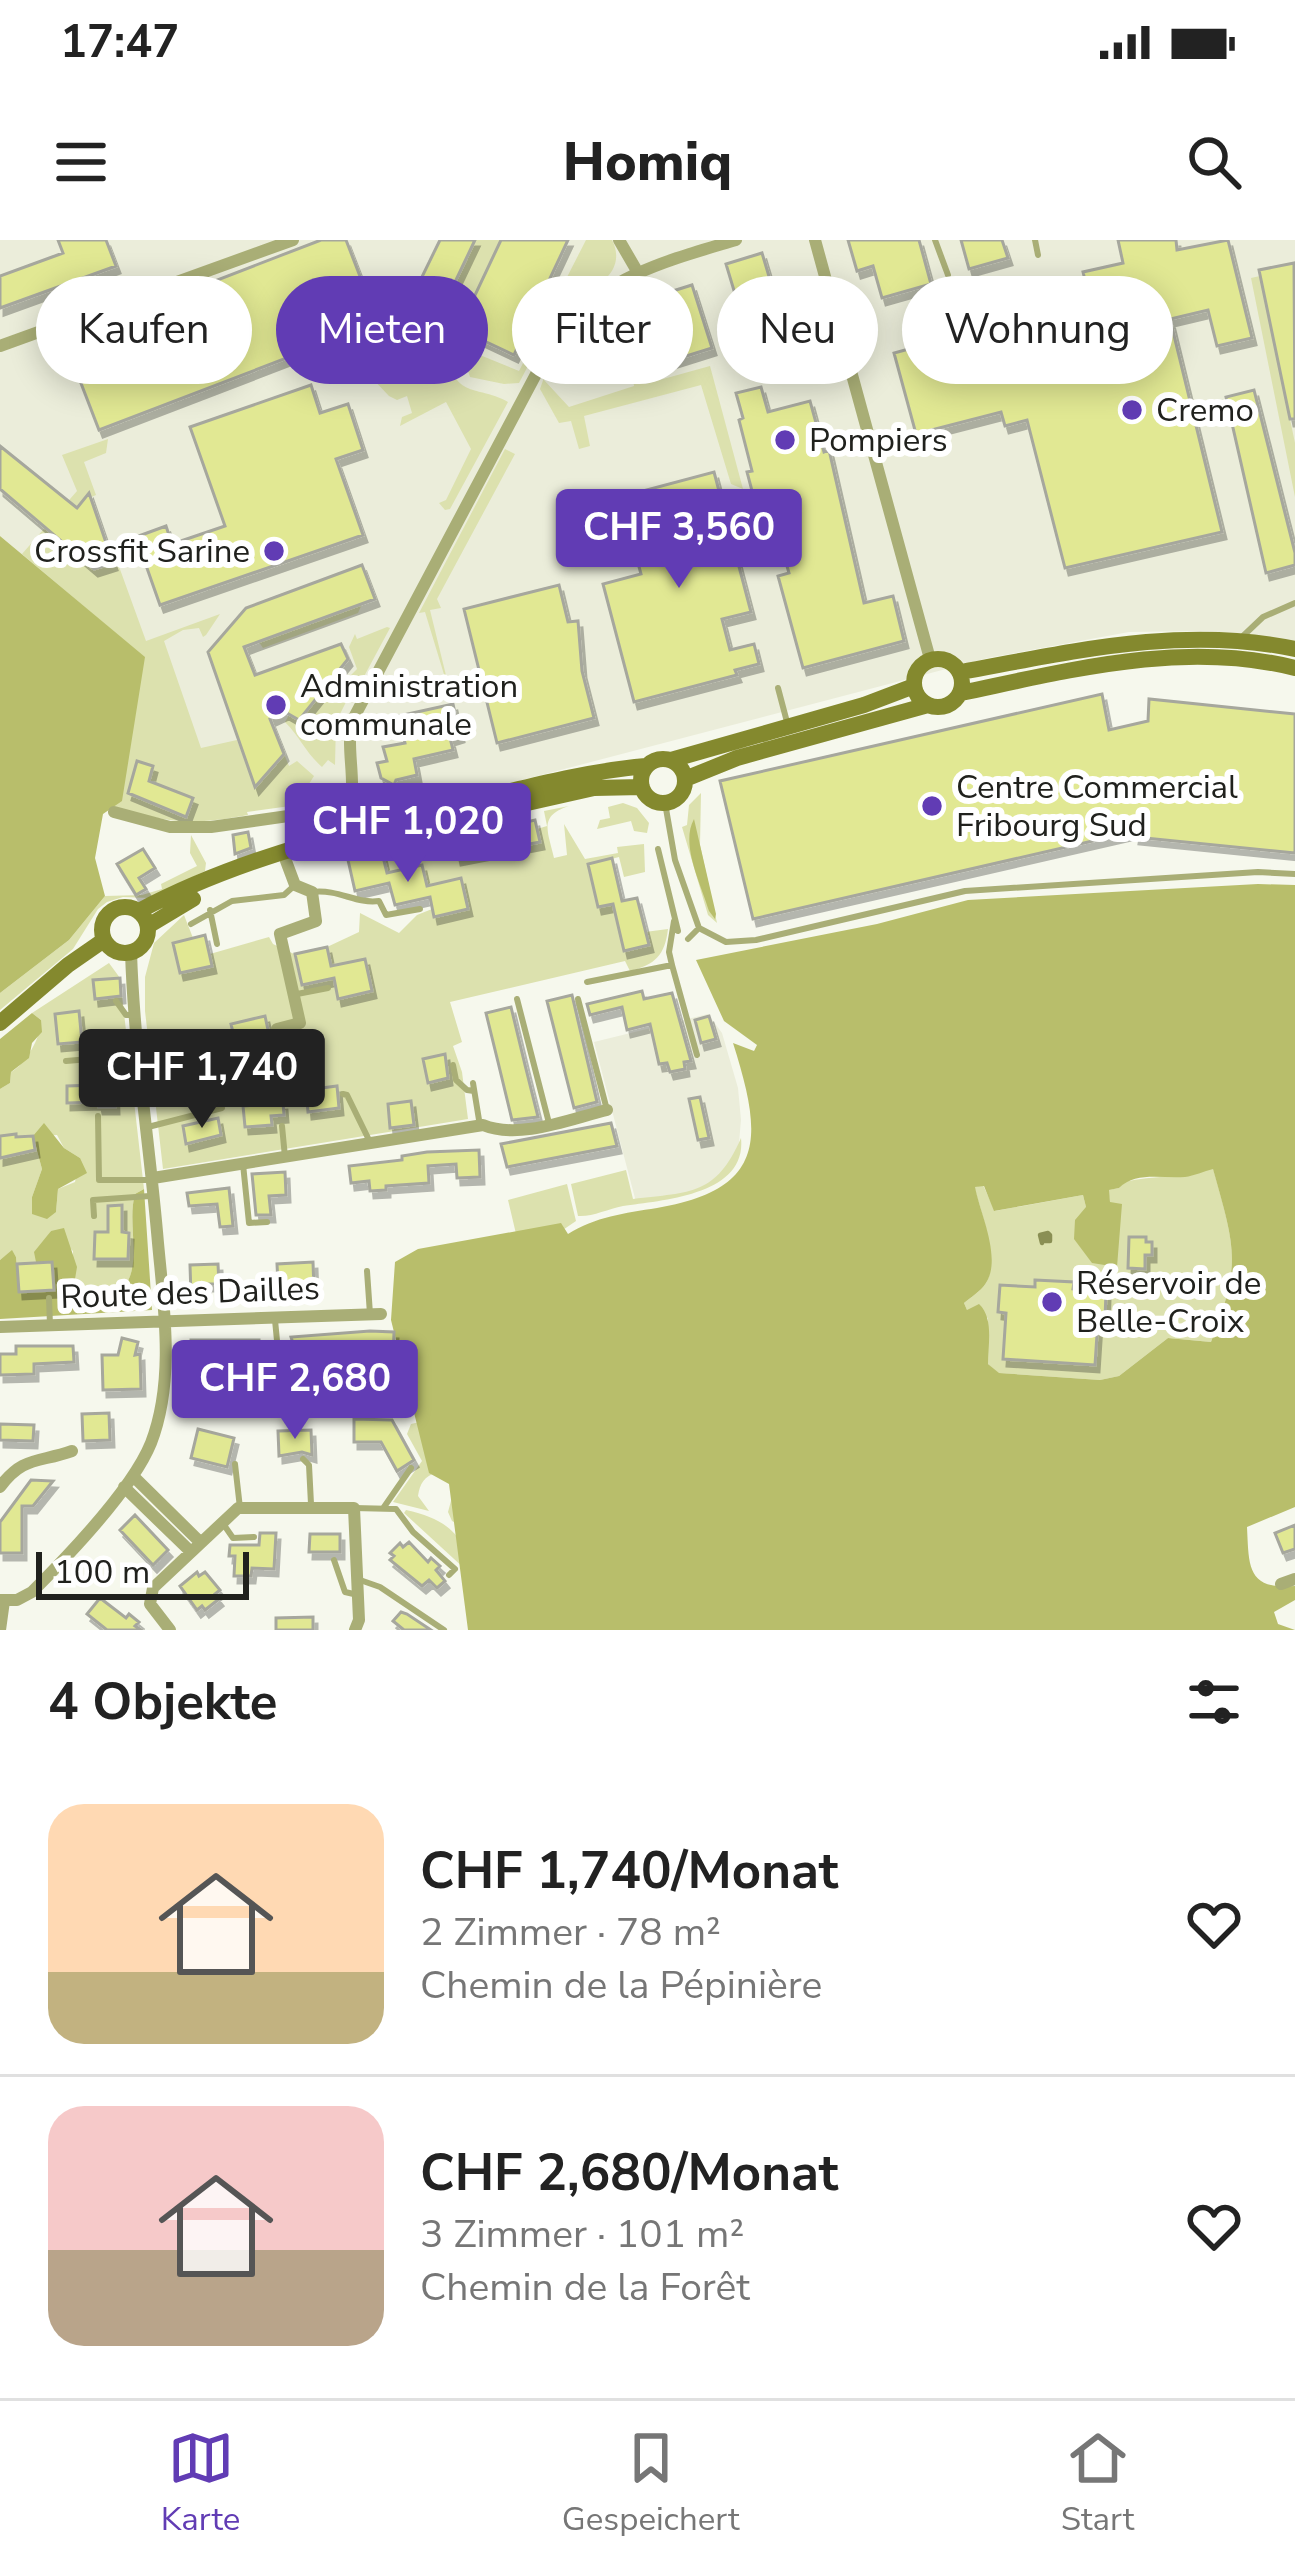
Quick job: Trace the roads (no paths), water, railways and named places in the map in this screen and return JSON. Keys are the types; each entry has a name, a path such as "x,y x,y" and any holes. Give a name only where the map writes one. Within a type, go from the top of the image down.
{"main road":[{"path":"961,672 1126,643 1184,639 1295,649"},
{"path":"685,779 737,758 928,705 947,706 961,693 1111,662 1177,656 1295,668"},
{"path":"928,705 914,686 916,672 931,659 948,660 961,672 961,693"},
{"path":"143,919 247,863 336,836 590,772 670,760 865,705 914,686"},
{"path":"646,766 642,787 651,800 665,803 680,795 685,779 670,760"},
{"path":"143,919 145,941 131,952 115,951 104,940 101,929 109,913 119,907 143,919 286,861 561,795 602,787 642,787"},
{"path":"0,1023 104,940"}],"street":[{"path":"0,346 292,240"},
{"path":"619,240 637,271"},
{"path":"336,836 344,827 352,790 347,746 351,723 560,329 597,293 637,271 736,240"},
{"path":"815,240 931,659"},
{"path":"114,812 175,828 211,827 309,813 352,790"},
{"path":"352,790 371,809 396,820"},
{"path":"277,1029 299,1023 280,934 316,921 312,892 295,885 286,861"},
{"path":"0,1630 2,1601 32,1592 129,1482 152,1439 161,1409 164,1322 131,952"},
{"path":"153,1179 480,1126 499,1132 607,1110"},
{"name":"Route des Dailles","path":"0,1327 375,1314"},
{"path":"0,1487 16,1465 47,1461 71,1451"},
{"path":"129,1482 195,1547"},
{"path":"170,1630 150,1604 153,1588 239,1508 354,1508 356,1630"}],"lane":[{"path":"935,240 948,275"},
{"path":"1035,240 1038,255"},
{"path":"1238,642 1263,617 1295,604"},
{"path":"778,688 788,725"},
{"path":"665,803 675,860 699,928 726,942 965,891 1258,872 1295,874"},
{"path":"658,849 678,931"},
{"path":"191,924 232,901 284,895 295,885"},
{"path":"312,892 335,890 363,903 380,902 386,915 420,909"},
{"path":"210,910 217,944"},
{"path":"674,921 671,965 697,1055"},
{"path":"688,939 699,928"},
{"path":"587,982 671,965"},
{"path":"294,995 328,988"},
{"path":"578,998 607,1110"},
{"path":"517,999 549,1124"},
{"path":"116,1001 126,1015 135,1016"},
{"path":"66,1061 140,1055"},
{"path":"453,1065 456,1080 466,1090 473,1087 480,1126"},
{"path":"343,1094 370,1143"},
{"path":"148,1127 222,1108"},
{"path":"98,1116 99,1180 153,1179"},
{"path":"282,1126 285,1156"},
{"path":"243,1164 250,1223 267,1222"},
{"path":"94,1216 93,1199 154,1196"},
{"path":"367,1271 375,1314"},
{"path":"49,1298 50,1324"},
{"path":"275,1320 278,1351 288,1350"},
{"path":"303,1460 309,1465 311,1508"},
{"path":"235,1464 239,1508"},
{"path":"384,1507 411,1468"},
{"path":"354,1508 397,1509 413,1532 454,1568 449,1575"},
{"path":"222,1522 233,1538 254,1538"},
{"path":"334,1560 341,1587 358,1594"},
{"path":"357,1579 380,1587 444,1630"}],"waterway":[{"path":"1042,1243 1040,1235 1048,1233 1050,1235 1050,1241 1043,1241 1045,1234 1046,1238"}],"place":[{"name":"Cremo","path":"1132,410"},
{"name":"Pompiers","path":"785,440"},
{"name":"Crossfit Sarine","path":"274,551"},
{"name":"Administration communale","path":"276,705"},
{"name":"Centre Commercial Fribourg Sud","path":"932,806"},
{"name":"Réservoir de Belle-Croix","path":"1052,1302"}]}
